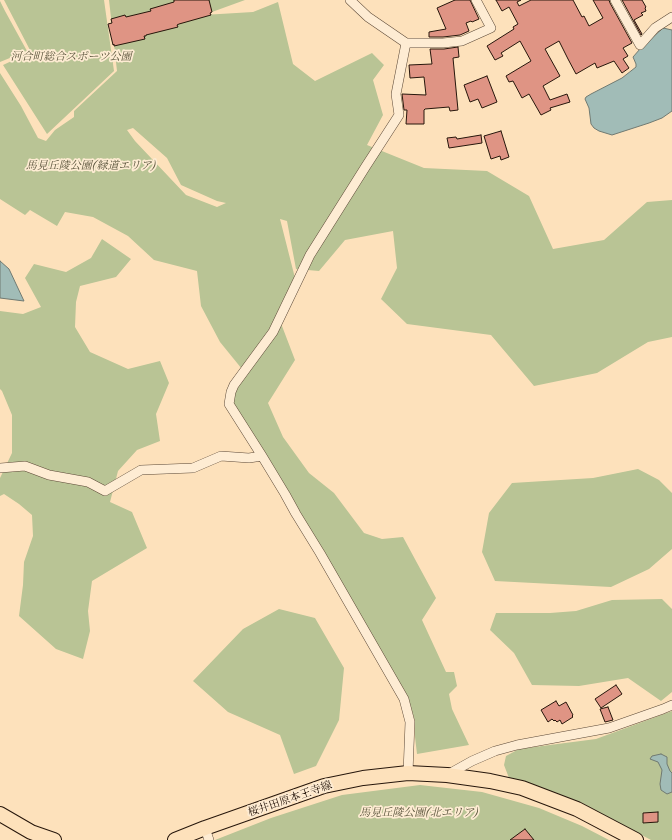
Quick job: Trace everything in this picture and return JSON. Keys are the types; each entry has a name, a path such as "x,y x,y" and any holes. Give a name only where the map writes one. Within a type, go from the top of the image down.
{"main road":[{"name":"桜井田原本王寺線","path":"175,840 207,834 324,786 363,778 408,774 447,774 522,788 577,809 636,840"},
{"path":"0,814 31,832 54,840"}],"street":[{"path":"350,0 368,17 406,43 443,43 462,41 491,28 476,0"},
{"path":"615,0 640,46 655,28 672,17"},
{"path":"406,43 396,94 399,115 310,255 273,332 234,385 229,404 328,566 404,699 410,722 408,774"},
{"path":"0,468 25,466 49,475 88,482 104,491 141,470 193,468 221,456 249,458 262,456"},
{"path":"447,774 495,751 517,745 609,728 672,705"}],"green space":[{"name":"河合町総合スポーツ公園","path":"4,0 104,0 114,71 47,134 3,65 31,52"},
{"name":"馬見丘陵公園(緑道エリア)","path":"109,0 200,0 203,15 253,12 278,2 293,64 315,81 372,53 384,65 373,80 383,115 367,145 424,168 487,171 529,196 553,249 604,240 647,202 672,200 672,337 648,342 597,373 534,386 491,335 407,324 381,299 397,268 393,231 345,240 319,271 296,269 287,221 280,219 295,278 277,313 295,360 268,403 283,437 309,473 334,493 364,533 382,539 403,537 436,598 422,620 446,672 454,672 457,686 449,694 452,709 469,745 417,754 415,721 409,702 232,403 233,393 246,374 220,342 201,306 197,271 154,260 128,236 93,217 65,212 57,226 30,210 25,215 0,199 0,73 21,106 38,138 46,141 55,130 74,117 74,111 117,71","holes":["133,128 167,158 181,185 217,201 226,203 217,207 186,195 135,141 127,130"]},
{"path":"203,0 245,0 212,12 203,3"},
{"path":"0,1 27,51 0,62"},
{"path":"102,239 131,259 116,277 80,286 76,302 75,327 90,352 128,369 160,361 169,383 156,414 160,441 137,450 118,471 110,502 132,512 147,548 92,581 88,611 90,631 83,659 56,649 19,616 24,562 33,536 32,515 4,494 0,496 0,478 12,453 12,415 0,389 0,311 23,314 41,307 25,278 34,264 66,272 91,258"},
{"path":"638,469 659,480 672,493 672,549 649,569 611,587 495,581 482,552 489,513 512,483 593,478"},
{"path":"662,599 672,609 672,692 661,701 628,678 579,686 532,685 514,653 490,630 496,613 550,613 576,611 612,600"},
{"path":"279,609 315,618 344,668 339,720 316,766 294,774 280,735 228,712 193,681 243,629"},
{"path":"672,711 672,840 651,840 582,803 509,778 504,765 506,756 519,749 596,739"},
{"name":"馬見丘陵公園(北エリア)","path":"420,785 482,792 539,808 582,826 609,840 215,840 271,818 342,795"}],"water":[{"path":"663,28 672,30 672,111 662,118 612,135 594,128 591,124 589,108 585,99 586,97 622,78 636,67 633,57"},
{"path":"0,261 9,269 24,301 0,298"},
{"path":"661,754 667,757 667,764 672,773 672,792 667,794 661,790 660,784 662,770 658,762 650,759 652,756"}],"building":[{"path":"174,0 209,0 212,12 210,13 211,15 179,24 177,25 178,27 146,35 144,36 145,39 113,45 108,24 112,23 111,19 151,11 150,9 174,2"},
{"path":"455,0 470,0 479,19 466,23 469,31 460,35 429,37 429,32 446,29 437,8"},
{"path":"496,0 521,0 517,2 519,6 531,0 573,0 582,17 584,16 589,26 603,18 593,0 609,0 632,43 623,48 628,56 623,59 629,68 622,73 614,61 597,68 595,63 576,74 559,41 545,49 560,76 543,86 550,100 567,94 570,102 550,108 551,110 541,115 529,94 522,98 513,81 509,82 506,76 531,61 520,41 501,53 503,56 495,60 487,46 514,29 513,27 518,24 509,7 502,11"},
{"path":"622,0 642,0 646,7 646,11 641,13 643,15 634,20 642,34 641,35"},
{"path":"458,47 459,57 453,58 458,110 450,111 449,107 425,109 424,124 406,124 407,110 404,110 402,94 426,95 424,77 410,78 409,65 432,64 430,49"},
{"path":"487,76 497,102 482,108 478,99 470,102 464,85"},
{"path":"501,131 509,157 501,160 500,156 491,159 484,136"},
{"path":"481,135 482,143 449,148 447,138 456,137 457,139"},
{"path":"616,685 622,694 601,708 595,699"},
{"path":"556,701 559,706 566,702 573,715 573,717 562,724 560,720 557,722 552,719 548,722 541,710"},
{"path":"608,707 613,720 605,722 600,709"},
{"path":"658,812 658,822 643,823 643,813"},
{"path":"525,829 534,840 510,840"}]}
